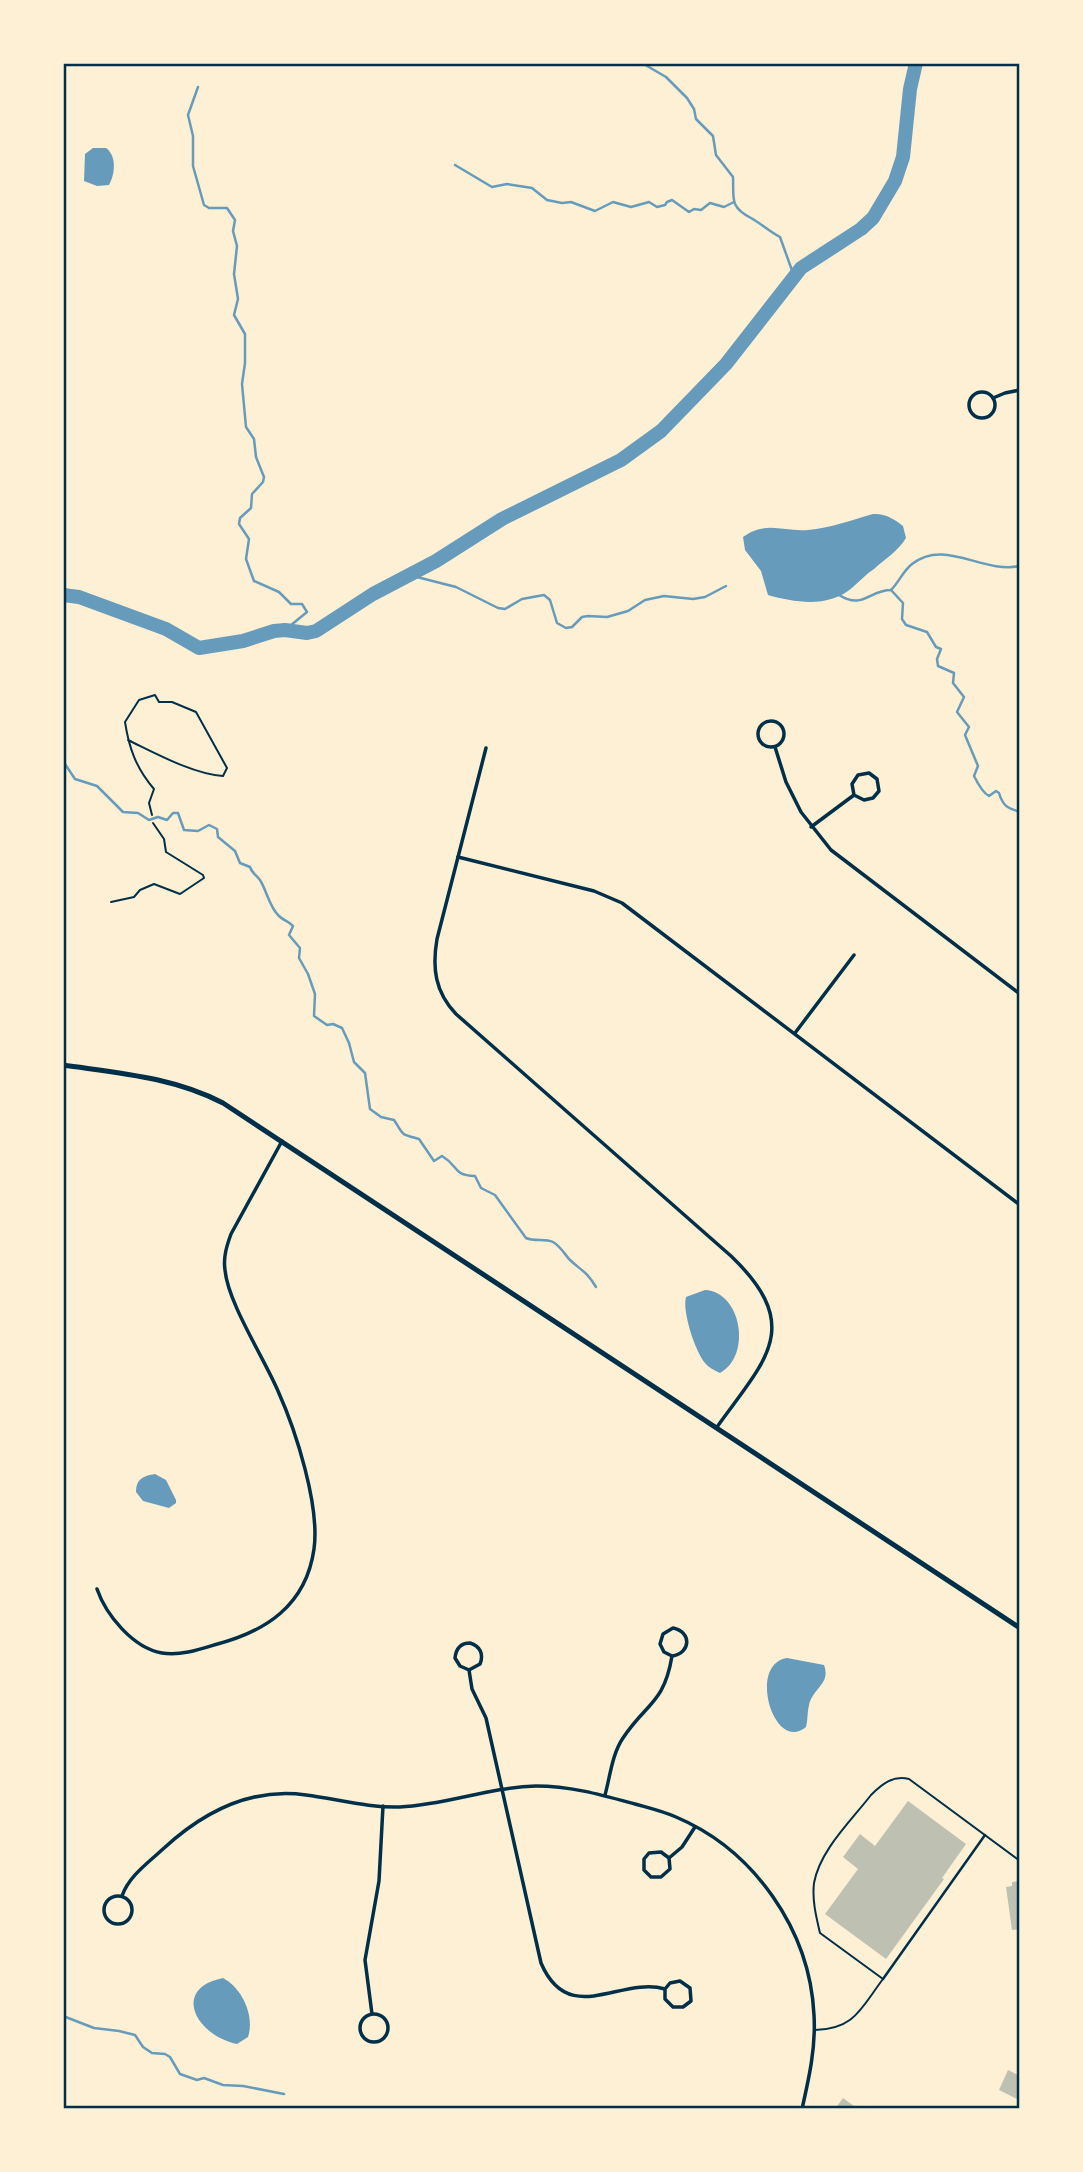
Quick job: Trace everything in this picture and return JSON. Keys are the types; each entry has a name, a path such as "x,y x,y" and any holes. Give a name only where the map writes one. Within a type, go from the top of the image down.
{"main road":[{"path":"63,1065 141,1076 186,1086 223,1103 1020,1628"}],"street":[{"path":"993,398 1020,390"},
{"path":"985,392 993,398 994,411 987,418 978,418 970,411 969,401 975,394 985,392"},
{"path":"766,722 775,722 784,732 783,741 775,747 764,746 758,737 759,729 766,722"},
{"path":"775,747 793,798 811,827 842,860 1020,993"},
{"path":"486,748 437,940 434,961 439,990 449,1007 732,1256 755,1280 766,1297 772,1324 766,1355 715,1429"},
{"path":"869,773 877,779 878,791 873,798 864,800 854,795 852,784 858,775 869,773"},
{"path":"811,827 854,795"},
{"path":"458,857 594,891 622,903 1020,1205"},
{"path":"795,1033 854,955"},
{"path":"96,1589 104,1607 128,1633 145,1646 171,1654 240,1639 264,1627 292,1601 306,1578 316,1538 310,1494 287,1411 232,1296 225,1270 226,1250 231,1234 282,1141"},
{"path":"673,1628 684,1633 687,1643 681,1654 672,1656 664,1652 660,1644 663,1634 673,1628"},
{"path":"470,1643 479,1648 482,1655 480,1664 469,1670 460,1666 455,1658 457,1649 470,1643"},
{"path":"605,1796 621,1740 661,1693 672,1656"},
{"path":"469,1670 472,1689 486,1718 541,1963 549,1979 565,1992 586,1998 643,1987 665,1989"},
{"path":"122,1896 132,1905 132,1916 126,1923 116,1924 107,1920 104,1909 109,1899 122,1896 131,1879 187,1828 210,1813 259,1795 287,1793 383,1806 433,1803 503,1789 551,1787 605,1796 665,1813 717,1840 747,1865 769,1891 788,1922 808,1973 815,2030 802,2109"},
{"path":"372,2014 365,1960 377,1899 383,1806"},
{"path":"668,1858 682,1847 695,1827"},
{"path":"883,1979 985,1835"},
{"path":"661,1852 668,1858 670,1868 662,1877 651,1877 644,1870 644,1859 649,1853 661,1852"},
{"path":"683,1982 690,1988 691,2001 683,2007 673,2007 665,1999 665,1989 670,1983 683,1982"},
{"path":"372,2014 383,2018 387,2025 386,2034 379,2040 369,2040 361,2033 361,2023 372,2014"}],"lane":[{"path":"815,2030 836,2028 850,2021 883,1979 820,1933 814,1893 814,1882 824,1855 871,1795 895,1778 909,1779 1020,1860"}],"path":[{"path":"128,740 160,756 211,775 223,776 227,768 197,712 172,702 159,702 155,695 139,700 125,722 128,740 140,772 154,789 149,803 152,815"},
{"path":"111,902 134,897 140,890 154,884 180,894 204,878 166,852 164,839 153,822"}],"water":[{"path":"93,148 106,148 110,151 114,171 109,185 97,186 84,181 85,154"},
{"path":"873,514 900,523 906,538 853,587 834,598 801,602 768,595 761,571 745,550 743,537 759,529 816,529"},
{"path":"705,1290 718,1293 727,1301 738,1326 736,1353 730,1365 720,1373 708,1366 697,1350 686,1312 686,1297"},
{"path":"155,1474 166,1480 176,1500 169,1508 143,1501 136,1492 141,1479"},
{"path":"787,1658 824,1665 826,1671 823,1682 811,1699 806,1727 794,1732 784,1728 775,1719 767,1690 769,1675 775,1664"},
{"path":"223,1978 236,1988 245,2003 250,2020 248,2037 237,2044 210,2032 195,2012 197,1992 207,1984"}],"building":[{"path":"908,1801 966,1844 886,1959 825,1914 858,1869 843,1857 860,1834 875,1846"},
{"path":"1020,1881 1020,1929 1012,1930 1006,1887 1012,1886 1012,1882"},
{"path":"1008,2070 1020,2076 1020,2094 1017,2099 999,2090"},
{"path":"843,2098 858,2109 835,2109"}],"waterway":[{"path":"642,63 666,77 687,98 694,109 696,119 713,136 716,155 733,177 736,206 780,237 794,276"},
{"path":"63,595 79,597 166,629 199,648 243,641 274,631 316,631 373,594 436,561 502,519 621,460 661,431 726,364 801,268 861,229 873,218 895,181 903,157 910,89 916,63"},
{"path":"198,87 188,115 193,136 193,166 204,205 209,208 227,208 235,220 233,231 237,246 234,274 238,299 234,315 245,334 242,384 246,427 254,439 256,457 264,477 252,494 251,508 240,518 239,524 249,539 246,559 254,581 279,592 291,604 302,604 307,612 285,630"},
{"path":"455,165 492,187 507,184 532,188 547,200 571,202 595,211 613,202 631,207 649,202 657,207 672,200 689,212 694,209 701,210 710,203 724,207 734,202"},
{"path":"839,595 854,601 891,590 912,564 937,554 992,565 1020,566"},
{"path":"409,575 456,587 498,608 505,609 522,599 544,595 550,600 557,623 566,628 572,627 582,617 607,617 628,611 645,600 664,596 693,599 705,597 726,586"},
{"path":"891,590 903,603 902,619 906,625 927,632 936,647 941,649 937,659 938,666 954,673 953,683 964,697 957,712 969,727 965,735 978,766 974,776 982,790 989,796 996,791 1006,806 1020,812"},
{"path":"63,742 63,753"},
{"path":"63,761 75,779 97,786 123,812 138,813 149,820 158,817 167,820 173,813 178,813 184,830 198,831 209,825 217,829 218,837 235,851 240,863 250,867 260,880 276,912 293,926 289,935 300,948 299,958 315,994 314,1016 327,1025 333,1024 342,1028 354,1062 365,1073 370,1109 381,1117 394,1120 405,1135 419,1139 434,1161 442,1156 459,1172 475,1176 481,1188 495,1195 526,1238 555,1244 596,1287"},
{"path":"63,2016 94,2028 135,2035 143,2047 152,2053 170,2057 180,2074 197,2080 204,2078 223,2085 284,2094"}]}
